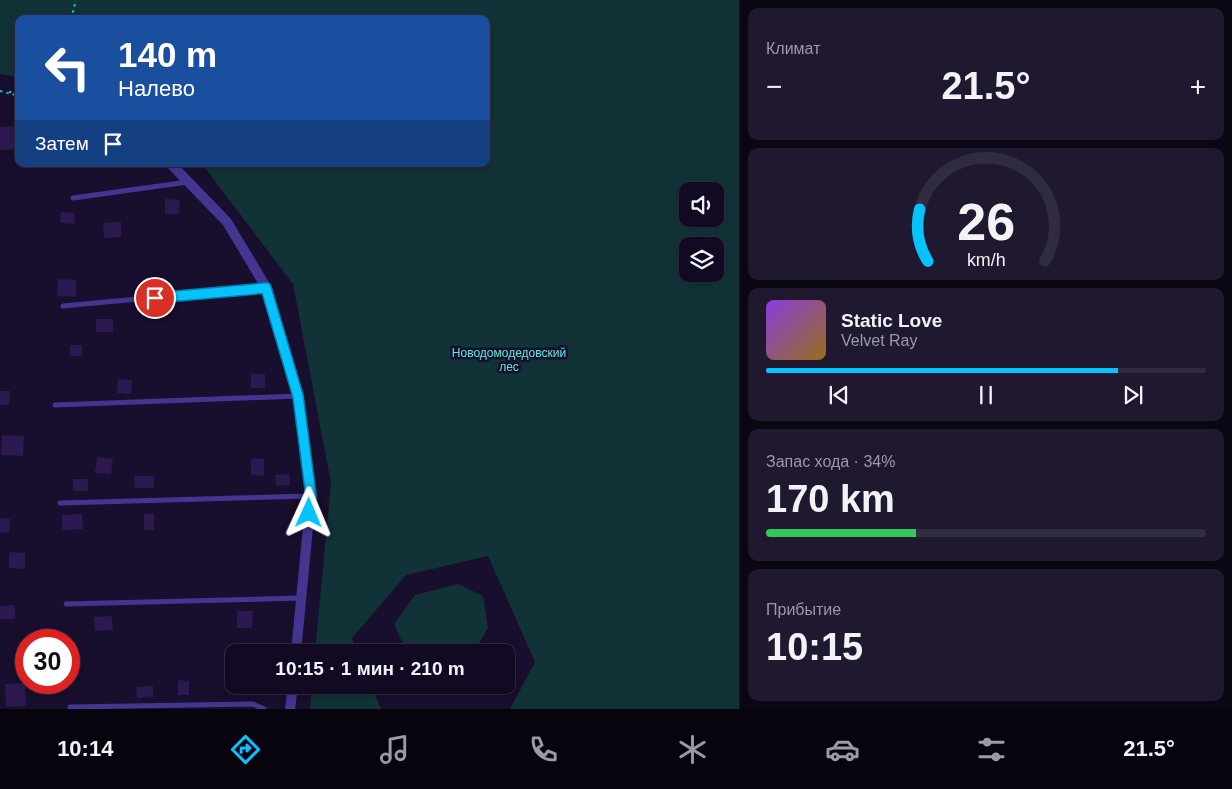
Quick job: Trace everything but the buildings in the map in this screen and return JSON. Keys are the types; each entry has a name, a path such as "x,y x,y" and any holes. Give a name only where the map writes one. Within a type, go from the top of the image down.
{"street":[{"path":"174,167 227,222 266,288 298,396 311,496 297,644"},
{"path":"290,709 292,694"}],"lane":[{"path":"73,198 188,182"},
{"path":"63,306 266,288"},
{"path":"55,405 298,396"},
{"path":"60,503 311,496"},
{"path":"66,604 301,598"},
{"path":"70,707 253,704 264,709"}],"path":[{"path":"72,15 76,0"},
{"path":"0,93 15,92"},
{"path":"6,93 15,95"}],"green space":[{"name":"Новодомодедовский лес","path":"0,0 739,0 739,709 510,709 535,662 488,556 406,575 352,638 355,644 316,644 331,483 293,284 204,167 490,167 490,15 15,15 15,76 0,74"},
{"path":"458,584 483,596 488,628 479,644 403,644 394,624 415,595"},
{"path":"311,694 375,694 381,709 310,709"}],"route":[{"path":"155,298 266,288 298,396 311,496 309,513"}]}
